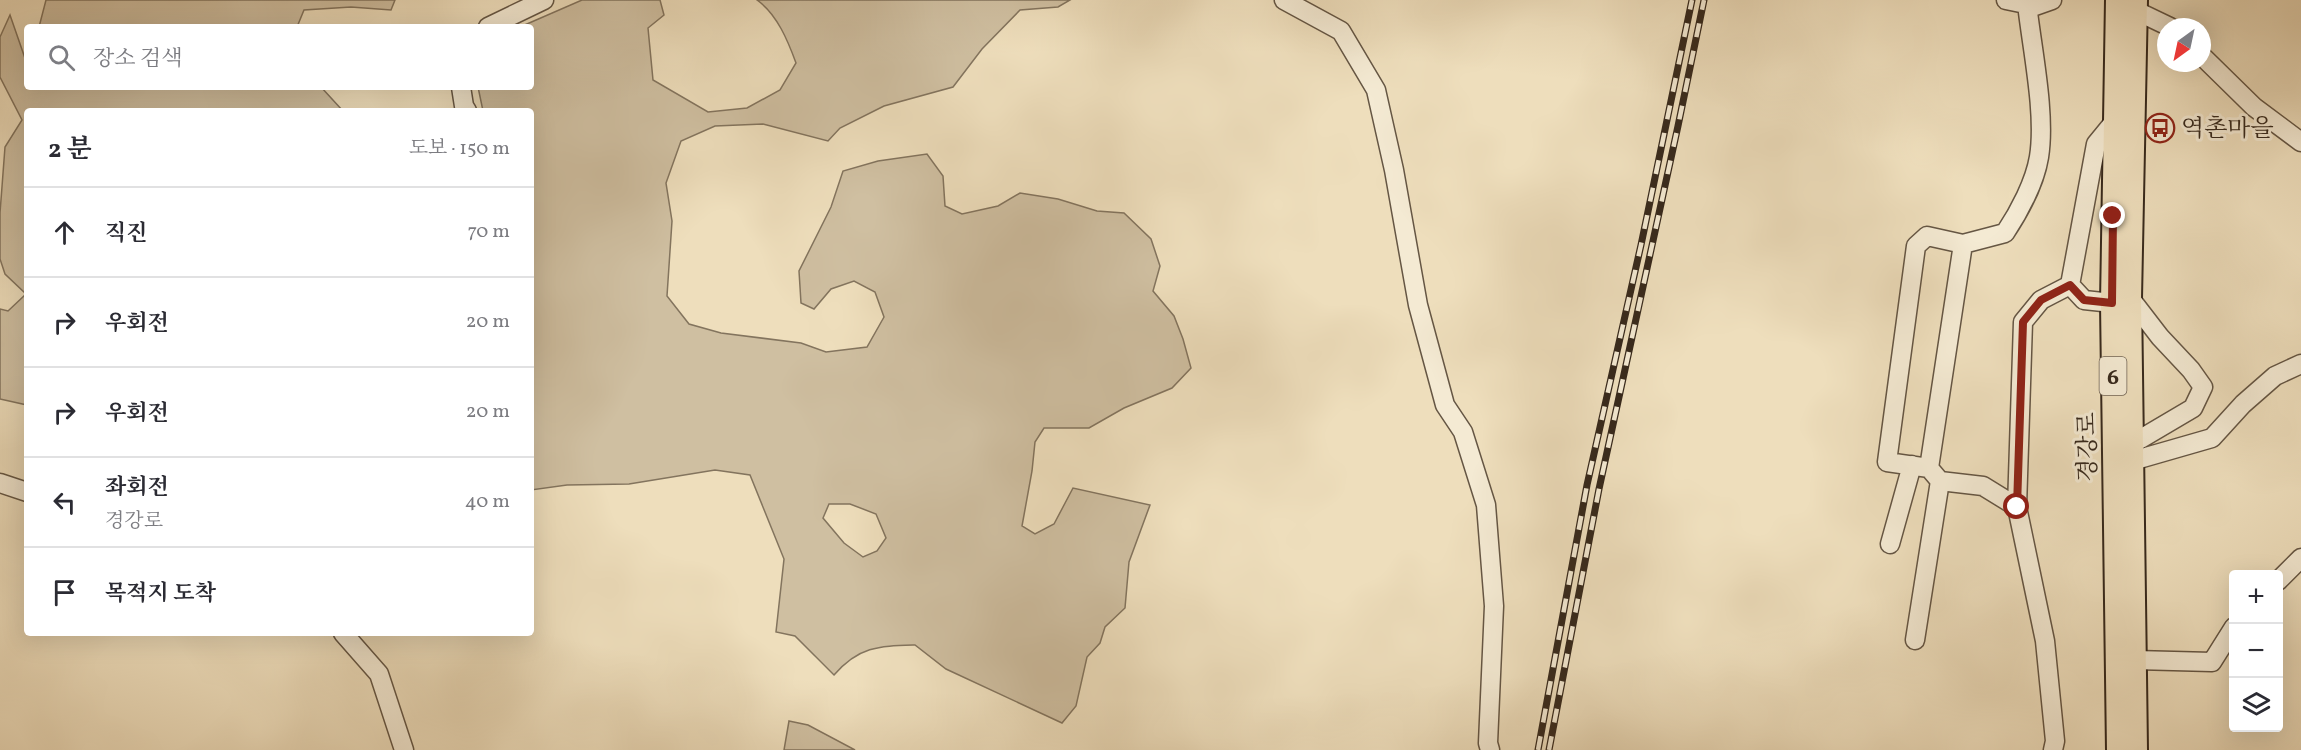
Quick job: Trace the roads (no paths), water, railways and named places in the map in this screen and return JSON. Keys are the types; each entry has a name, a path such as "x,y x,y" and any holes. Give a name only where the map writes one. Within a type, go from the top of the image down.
{"main road":[{"name":"경강로","path":"2123,2 2114,122 2121,301 2132,453 2136,750"},
{"name":"경강로","path":"2118,750 2123,2"}],"street":[{"path":"494,24 544,0"},
{"path":"1284,0 1341,31 1376,90 1394,170 1421,316 1445,405 1463,432 1486,505 1494,606 1488,743 1490,750"},
{"path":"2006,0 2035,6 2052,0"},
{"path":"2123,2 2157,20"},
{"path":"2017,507 1983,486 1887,462 1916,246 1927,236 1963,244 2006,233 2019,213 2039,159 2042,128 2027,4"},
{"path":"2211,65 2254,107 2301,142"},
{"path":"461,90 465,108"},
{"path":"2070,285 2096,144 2114,122"},
{"path":"1915,640 1927,471 1963,244"},
{"path":"2070,285 2084,300 2121,301 2160,337 2191,370 2203,387 2193,408 2132,453"},
{"path":"2053,750 2055,741 2045,641 2017,507 2023,322 2041,300 2070,285"},
{"path":"2132,453 2212,438 2243,404 2275,376 2301,364"},
{"path":"1890,544 1927,471"},
{"path":"0,483 24,491"},
{"path":"2283,576 2301,558"},
{"path":"2135,660 2212,662 2229,635"},
{"path":"346,636 379,674 404,750"}],"railway":[{"path":"1538,750 1587,485 1641,245 1692,0"},
{"path":"1549,750 1599,489 1704,0"}],"place":[{"name":"역촌마을","path":"2160,128"}]}
